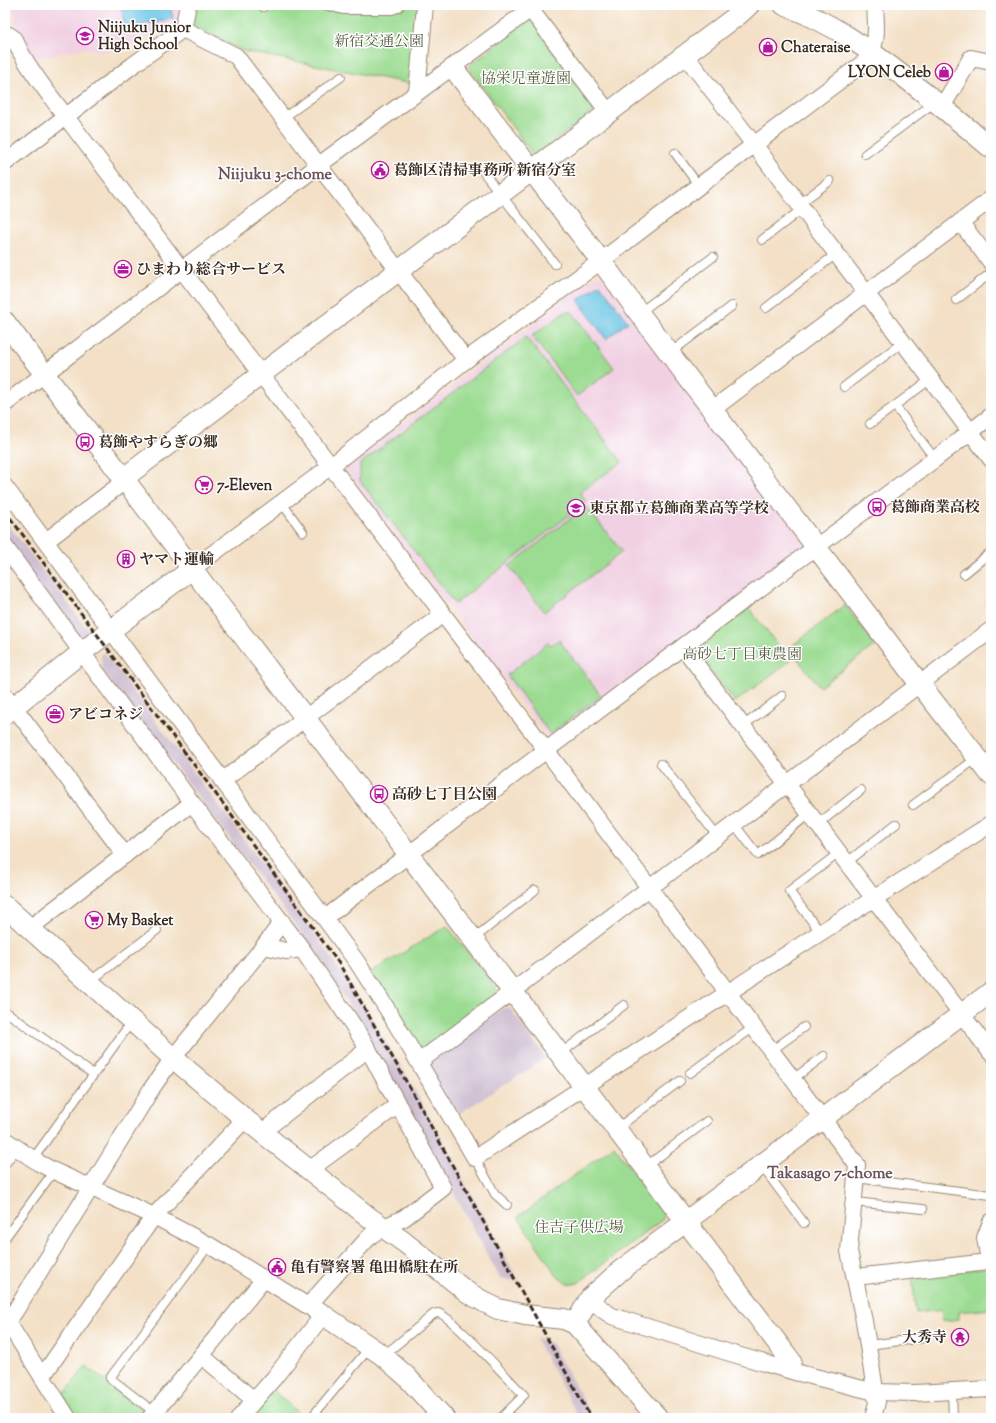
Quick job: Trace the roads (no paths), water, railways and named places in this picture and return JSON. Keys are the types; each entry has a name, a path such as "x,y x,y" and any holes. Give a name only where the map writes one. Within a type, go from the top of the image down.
{"street":[{"path":"5,163 182,29 188,5"},
{"path":"418,92 425,5"},
{"path":"46,541 117,487 133,471 533,171 738,15 749,5"},
{"path":"784,5 831,26 872,52 939,104 991,148"},
{"path":"124,855 8,705 82,652 331,466 466,360 601,261 866,61 872,52 875,40 875,5"},
{"path":"5,404 319,165 418,92 454,70 531,6 609,113"},
{"path":"182,29 236,56 466,360"},
{"path":"5,34 14,38 25,62 66,117 546,750 857,1165 849,1251 868,1345 877,1402 873,1418"},
{"path":"685,55 991,459"},
{"path":"939,104 971,58 991,62"},
{"path":"454,70 506,145 533,171 919,683 991,775"},
{"path":"713,409 991,199"},
{"path":"960,222 991,262"},
{"path":"5,322 473,939 795,1367"},
{"path":"325,918 991,416"},
{"path":"5,487 325,918 361,969 419,1062 475,1158 728,992 991,824"},
{"path":"5,547 11,568 82,652 192,803 302,949 368,1049 443,1188 404,1218 382,1228 370,1236 316,1310 274,1378 238,1418"},
{"path":"222,781 443,614"},
{"path":"419,1062 991,630"},
{"path":"683,647 991,1053"},
{"path":"30,928 192,803"},
{"path":"5,906 173,1058 245,1119 382,1228 404,1242 467,1292 498,1309 525,1315 564,1318 575,1324 658,1418"},
{"path":"68,1418 6,1321 14,1313 152,1088 173,1058 282,922"},
{"path":"264,946 286,951 302,949"},
{"path":"575,1324 590,1298 620,1271 991,992"},
{"path":"262,1132 368,1049"},
{"path":"309,1170 398,1105"},
{"path":"42,1377 154,1216 245,1119"},
{"path":"11,1144 54,1171 154,1216 209,1245 316,1310 376,1351 406,1376 444,1418"},
{"path":"855,1277 988,1262 989,1260 985,1238 991,1222"},
{"path":"152,1415 264,1279"},
{"path":"590,1298 612,1316 730,1353 795,1367 875,1392 915,1393 991,1389"},
{"path":"202,1356 254,1400"}],"lane":[{"path":"329,6 343,10 392,10 401,5"},
{"path":"283,118 341,76"},
{"path":"865,154 939,104"},
{"path":"675,153 699,186"},
{"path":"484,173 555,264"},
{"path":"762,240 830,181"},
{"path":"766,308 836,254"},
{"path":"639,313 712,257"},
{"path":"956,300 991,273"},
{"path":"670,353 732,306"},
{"path":"844,387 903,342"},
{"path":"870,424 931,379"},
{"path":"895,406 935,459"},
{"path":"281,502 303,532"},
{"path":"964,574 991,552"},
{"path":"743,726 782,696"},
{"path":"913,805 978,758"},
{"path":"661,764 717,836"},
{"path":"734,824 758,854 861,790"},
{"path":"820,933 789,891 896,824"},
{"path":"473,939 535,890"},
{"path":"89,982 157,930"},
{"path":"559,1054 624,1005"},
{"path":"5,1011 93,1074"},
{"path":"33,1159 132,1021"},
{"path":"690,1073 754,1027"},
{"path":"771,1051 804,1027"},
{"path":"793,1079 824,1056"},
{"path":"616,1129 680,1081"},
{"path":"645,1168 707,1121"},
{"path":"5,1164 11,1144"},
{"path":"475,1158 495,1194 507,1205"},
{"path":"761,1165 804,1223"},
{"path":"5,1238 54,1171"},
{"path":"856,1178 991,1196"},
{"path":"854,1202 923,1209"},
{"path":"152,1415 110,1378 209,1245"},
{"path":"311,1418 376,1351 394,1347 430,1316 436,1313 440,1313 456,1325 524,1395 501,1418"},
{"path":"868,1345 924,1338"},
{"path":"952,1391 953,1418"}],"water":[{"path":"170,5 173,19 125,28 121,6"},
{"path":"600,284 628,322 606,339 578,300"}],"railway":[{"path":"5,511 227,809 340,965 415,1097 591,1418"}],"place":[{"name":"Niijuku Junior High School","path":"85,36"},
{"name":"Chateraise","path":"768,47"},
{"name":"LYON Celeb","path":"944,72"},
{"name":"葛飾区清掃事務所 新宿分室","path":"380,170"},
{"name":"ひまわり総合サービス","path":"123,269"},
{"name":"葛飾やすらぎの郷","path":"85,442"},
{"name":"7-Eleven","path":"204,485"},
{"name":"葛飾商業高校","path":"877,507"},
{"name":"東京都立葛飾商業高等学校","path":"576,508"},
{"name":"ヤマト運輸","path":"126,559"},
{"name":"アビコネジ","path":"55,714"},
{"name":"高砂七丁目公園","path":"379,794"},
{"name":"My Basket","path":"94,920"},
{"name":"亀有警察署 亀田橋駐在所","path":"277,1267"},
{"name":"大秀寺","path":"960,1337"}],"district":[{"name":"Niijuku 3-chome","path":"275,173"},
{"name":"Takasago 7-chome","path":"830,1172"}],"park label":[{"name":"新宿交通公園","path":"379,41"},
{"name":"協栄児童遊園","path":"526,78"},
{"name":"高砂七丁目東農園","path":"742,654"},
{"name":"住吉子供広場","path":"579,1227"}]}
